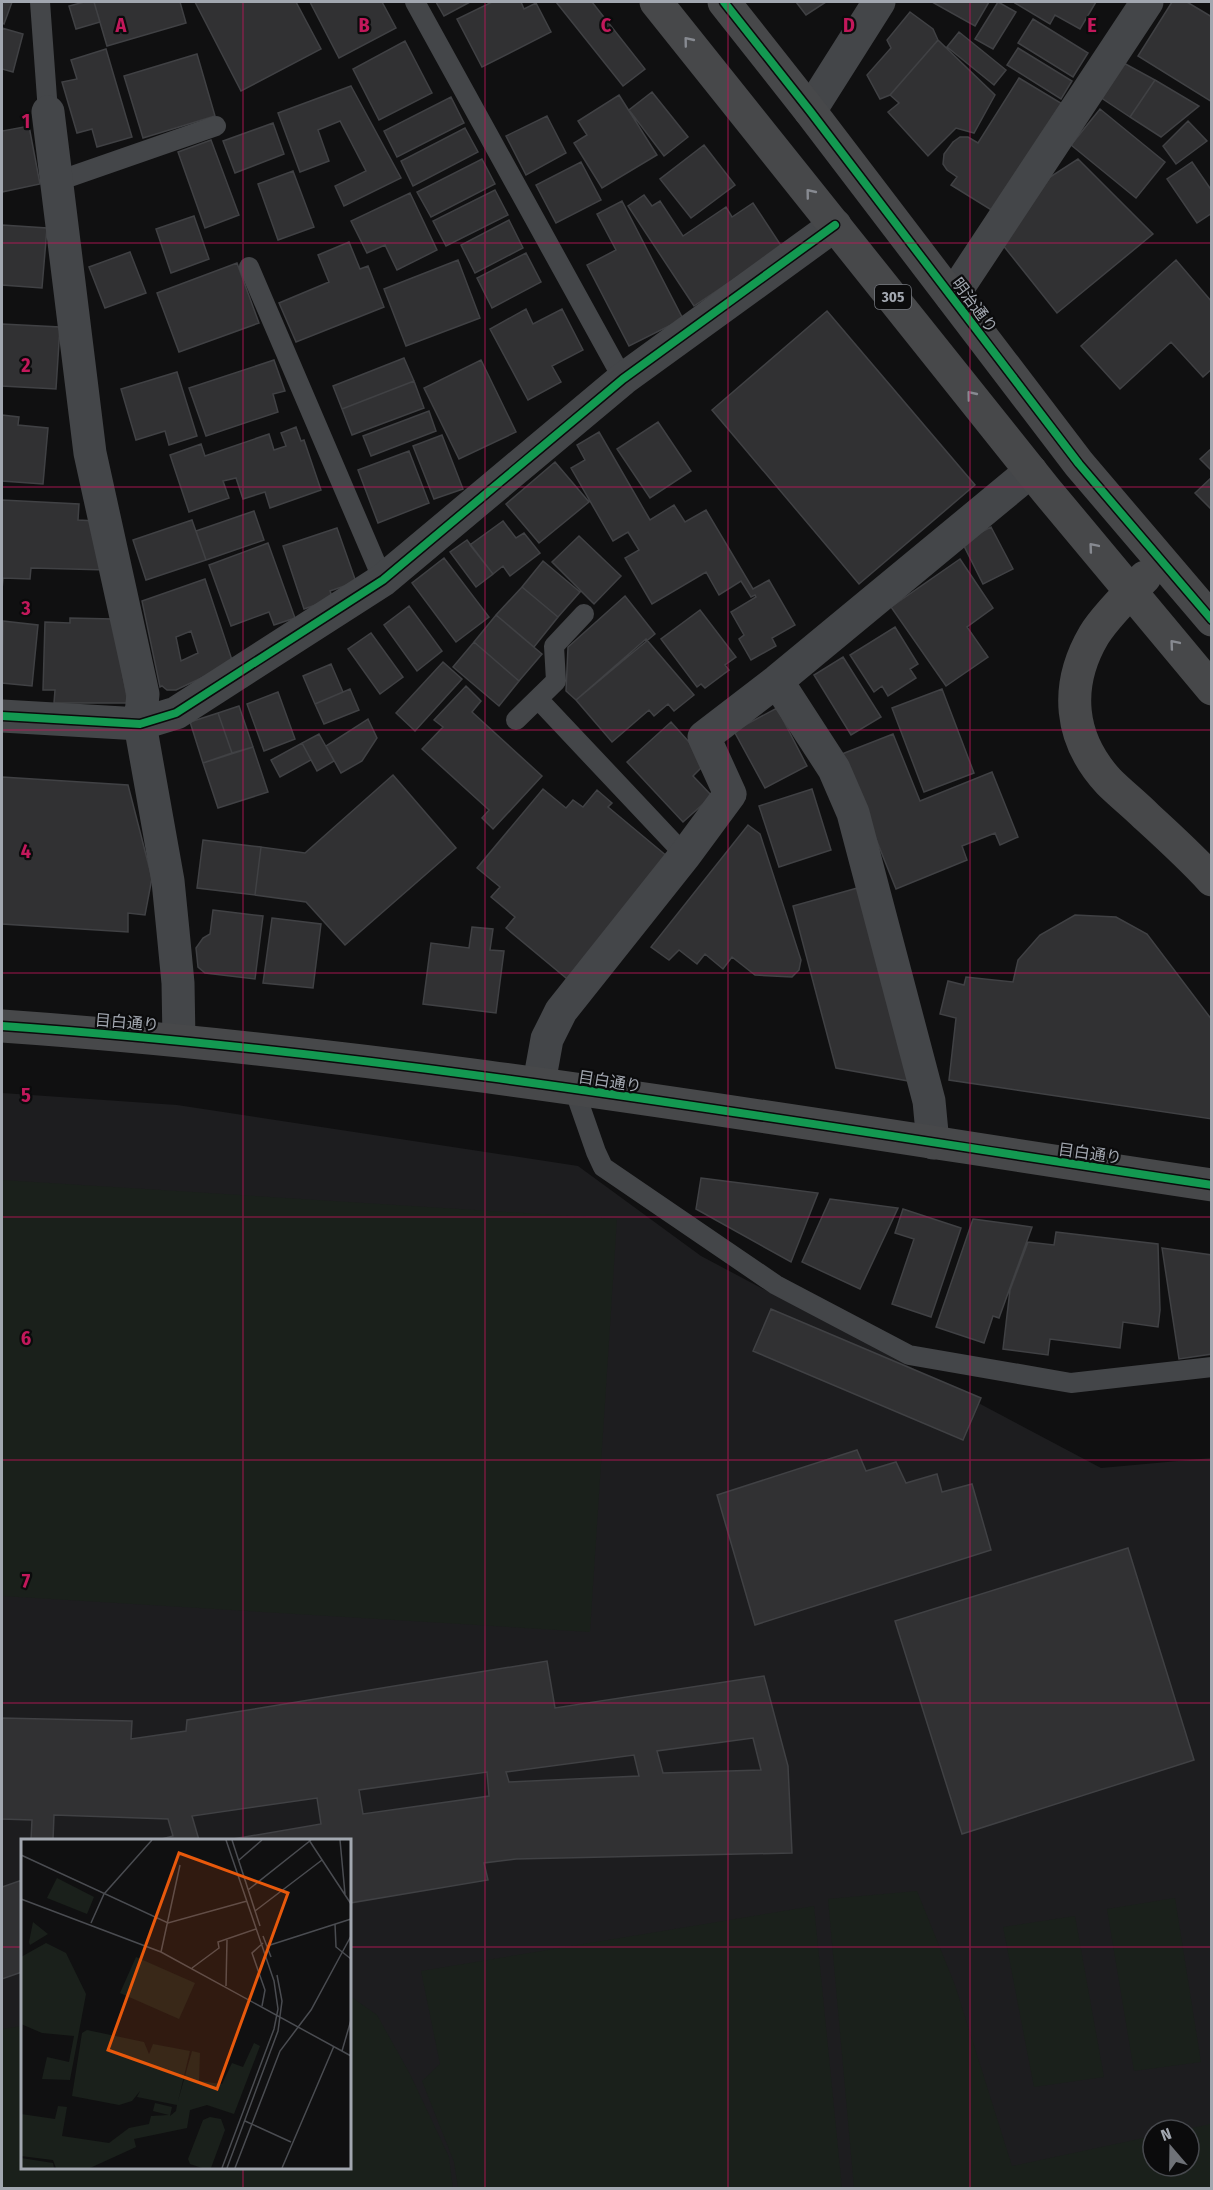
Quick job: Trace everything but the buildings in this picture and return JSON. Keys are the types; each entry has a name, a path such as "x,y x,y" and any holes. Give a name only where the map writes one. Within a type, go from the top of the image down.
{"main road":[{"name":"305","path":"656,2 1031,471 1212,689"},
{"name":"明治通り","path":"724,2 1080,464 1161,560 1207,606"},
{"path":"1161,560 1094,634 1079,667 1073,698 1076,724 1086,750 1108,780 1191,857 1212,880"},
{"name":"目白通り","path":"2,1026 178,1040 539,1083 1212,1185"}],"street":[{"path":"810,111 879,2"},
{"path":"952,297 1147,2"},
{"path":"48,112 90,453 143,693 141,724 168,881 178,982 178,1040"},
{"path":"2,716 141,724 176,712 383,580 623,379 835,225"},
{"path":"539,1083 547,1039 561,1011 685,855 730,794 704,737 777,681 1031,471"},
{"path":"777,681 834,769 853,813 929,1101 933,1143"}],"lane":[{"path":"40,2 48,112"},
{"path":"416,2 623,379"},
{"path":"58,181 216,126"},
{"path":"249,267 383,580"},
{"path":"516,720 556,681 554,646 584,614"},
{"path":"538,699 685,855"},
{"path":"574,1089 603,1167 776,1286 909,1355 1071,1383 1212,1367"}],"shaded area":[{"path":"2,1093 177,1105 578,1166 701,1256 1101,1468 1211,1458 1211,2134 1201,2132 1201,2118 1141,2118 1141,2177 1128,2188 2,2188"},
{"path":"2,1180 617,1219 590,1632 2,1596"},
{"path":"917,1891 955,1985 1012,2166 1141,2139 1141,2178 1201,2178 1201,2126 1211,2124 1211,2188 854,2188 828,1899"},
{"path":"1175,1898 1201,2062 1134,2071 1107,1909"},
{"path":"814,1906 842,2188 458,2188 454,2162 422,2081 440,2064 421,1971"},
{"path":"1075,1916 1104,2077 1034,2087 1003,1927"},
{"path":"351,1997 377,2015 410,2074 449,2157 453,2188 2,2188 2,2029 21,2026 21,2169 351,2169"}],"cycle path":[{"path":"724,2 1079,464 1212,620"},
{"path":"2,716 140,724 176,713 383,580 623,379 835,225"},
{"path":"2,1026 154,1038 457,1073 1212,1185"}]}
